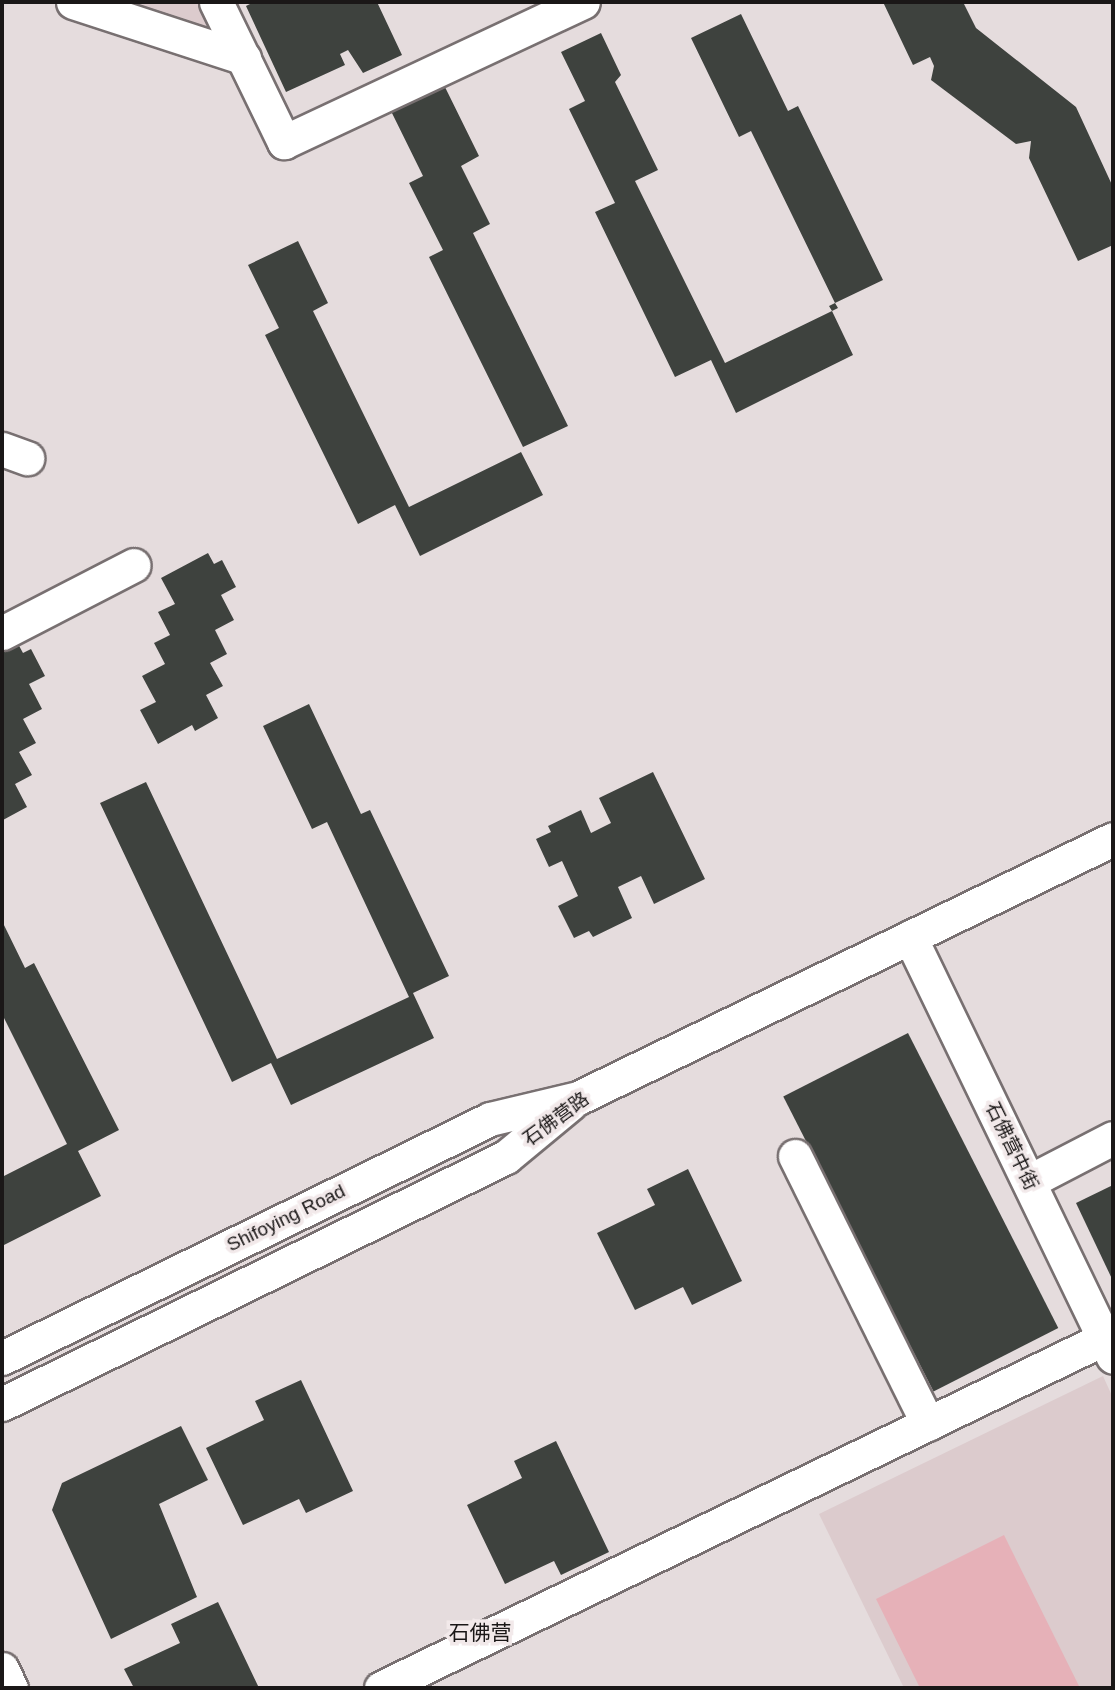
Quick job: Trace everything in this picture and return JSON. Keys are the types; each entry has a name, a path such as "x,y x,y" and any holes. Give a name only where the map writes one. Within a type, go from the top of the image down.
{"street":[{"path":"73,2 243,58"},
{"path":"216,2 284,142 583,2"},
{"path":"2,633 134,565"},
{"name":"石佛营路","path":"2,1404 506,1157 578,1098 1113,839"},
{"name":"石佛营中街","path":"911,937 1109,1347"},
{"name":"Shifoying Road","path":"2,1358 490,1119 578,1098"},
{"path":"1030,1181 1113,1138"},
{"path":"795,1156 928,1424"},
{"path":"381,1688 928,1424 1109,1347"},
{"path":"2,1669 11,1688"}],"shaded area":[{"path":"103,2 213,2 233,45"},
{"path":"1103,1376 1113,1398 1113,1688 904,1688 819,1514"},
{"path":"1004,1535 1080,1688 920,1688 876,1599"}],"building":[{"path":"254,2 377,2 402,55 363,73 348,50 340,54 345,65 286,92 246,6"},
{"path":"883,2 963,2 976,28 1076,107 1113,187 1113,245 1078,261 1029,158 1031,141 1016,144 931,80 934,66 930,57 913,65"},
{"path":"741,14 788,111 798,106 883,280 835,303 751,131 739,137 691,38"},
{"path":"601,33 621,75 615,82 658,170 635,181 725,363 832,311 853,355 736,413 711,360 675,377 595,212 615,203 569,109 585,101 561,52"},
{"path":"442,81 479,156 461,166 490,224 473,233 568,426 523,447 429,257 443,250 409,183 423,176 389,107"},
{"path":"298,241 328,303 313,311 409,507 521,452 543,495 420,556 395,505 358,524 265,335 279,328 248,265"},
{"path":"835,303 838,308 832,311 829,306"},
{"path":"208,553 214,564 222,560 236,587 221,595 234,620 215,630 227,654 210,663 223,686 206,695 218,718 195,731 192,725 158,744 140,710 156,702 142,676 165,664 154,643 170,635 158,612 175,604 161,578"},
{"path":"17,642 23,653 31,649 45,676 29,684 42,709 23,719 36,743 19,752 32,775 15,784 27,807 3,820 2,650"},
{"path":"309,704 361,814 370,810 449,976 413,993 434,1038 291,1105 271,1063 232,1082 100,803 146,782 277,1059 409,997 327,822 312,829 263,726"},
{"path":"653,772 705,879 654,904 641,876 618,887 632,918 593,937 589,931 574,938 558,906 578,896 562,861 549,867 536,839 551,832 548,826 581,810 591,833 611,823 599,798"},
{"path":"2,921 25,968 34,963 119,1130 78,1151 101,1196 2,1246 2,1177 67,1144 2,1014"},
{"path":"908,1033 1058,1328 934,1391 783,1097"},
{"path":"688,1169 742,1281 692,1305 683,1287 635,1310 597,1233 655,1205 647,1189"},
{"path":"1113,1185 1113,1281 1076,1203"},
{"path":"301,1380 353,1491 306,1513 299,1499 243,1525 206,1448 264,1420 255,1401"},
{"path":"181,1426 208,1480 159,1504 197,1597 111,1639 52,1510 62,1483"},
{"path":"556,1441 609,1552 561,1575 554,1561 505,1584 467,1505 522,1478 514,1461"},
{"path":"218,1602 259,1688 134,1688 124,1669 180,1643 171,1624"}],"district":[{"name":"石佛营","path":"480,1633"}]}
